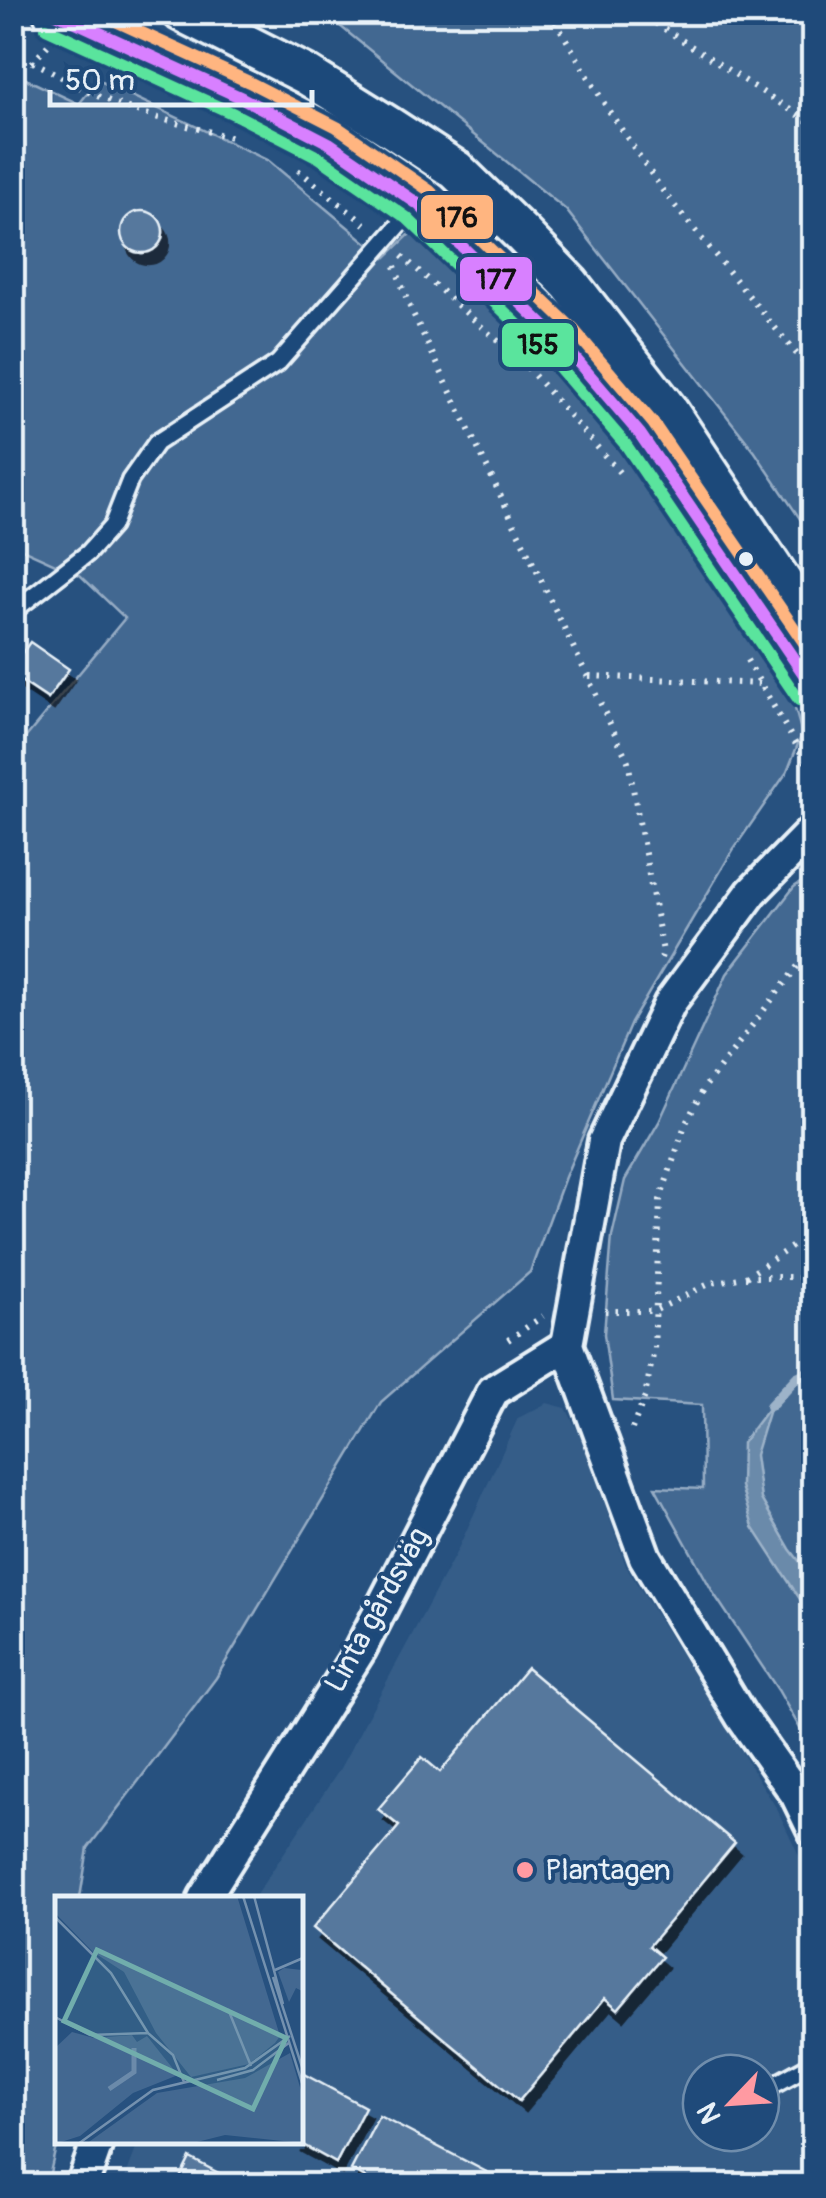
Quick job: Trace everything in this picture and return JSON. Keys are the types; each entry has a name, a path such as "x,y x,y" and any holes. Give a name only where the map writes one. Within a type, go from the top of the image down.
{"street":[{"path":"54,12 242,98 329,143 418,204 561,342 640,434 814,690"},
{"path":"182,12 305,74 390,126 456,170 523,235 570,284 667,409 814,630"},
{"path":"814,829 752,892 670,1003 604,1141 567,1344 645,1558 741,1716 796,1794 814,1831"},
{"name":"Linta gårdsväg","path":"205,1896 360,1650 492,1391 567,1344"},
{"path":"82,2186 97,2143"}],"lane":[{"path":"12,612 88,553 112,526 130,480 156,443 278,363 418,204"},
{"path":"781,2081 814,2063"}],"path":[{"path":"550,12 665,194 814,375"},
{"path":"638,12 814,125"},
{"path":"12,57 32,63 91,94 156,117 248,141"},
{"path":"297,170 386,241 526,366 627,482"},
{"path":"386,241 408,303 628,760 663,952 658,968"},
{"path":"742,652 814,776"},
{"path":"589,676 761,684"},
{"path":"635,1442 632,1426 645,1396 654,1350 660,1200 686,1125 704,1088 814,944"},
{"path":"745,1277 814,1232"},
{"path":"654,1312 712,1283 745,1277 814,1276"},
{"path":"539,1317 545,1302"}],"shaded area":[{"path":"324,13 813,13 813,538 755,452 566,210"},
{"path":"13,73 79,104 98,80 269,161 385,258 411,233 555,368 620,441 677,517 787,680 802,734 787,772 733,850 631,1023 565,1177 530,1272 381,1402 216,1678 88,1848 80,1896 55,1896 57,2143 47,2186 12,2185 12,754 125,618 80,575 13,545"},
{"path":"813,875 813,1751 714,1594 655,1487 703,1489 702,1405 613,1400 604,1334 612,1236 625,1180 659,1122 727,974 794,887"},
{"path":"547,1403 566,1408 583,1441 626,1566 777,1809 813,1885 813,2185 122,2186 138,2143 302,2143 302,1896 255,1896 338,1772 457,1551 518,1418"},
{"path":"770,1406 755,1455 761,1499 813,1579 813,1619 753,1527 741,1486 742,1443"}],"building":[{"path":"142,211 157,217 163,232 157,247 142,253 127,247 121,232 127,217"},
{"path":"30,642 69,669 48,699 12,675 12,667"},
{"path":"527,1668 735,1843 649,1946 662,1957 618,2009 605,1998 519,2101 313,1928 399,1826 378,1809 422,1757 440,1772"},
{"path":"302,2073 365,2107 336,2163 299,2143"},
{"path":"379,2116 500,2179 496,2186 380,2186 351,2170"},
{"path":"190,2158 234,2181 232,2186 176,2186"}],"waterway":[{"path":"770,1406 797,1377 814,1369"}],"transit line":[{"name":"177","path":"54,12 242,98 329,143 418,204 561,342 640,434 814,689"},
{"name":"176","path":"96,12 337,127 430,191 573,329 653,423 814,657"},
{"name":"155","path":"46,28 320,158 407,218 548,354 626,445 799,700"}],"place":[{"name":"Plantagen","path":"525,1870"}]}
